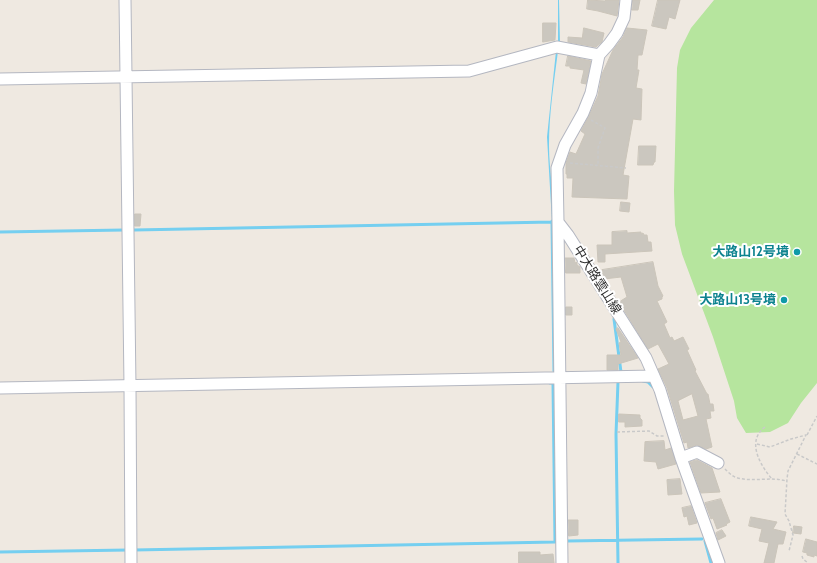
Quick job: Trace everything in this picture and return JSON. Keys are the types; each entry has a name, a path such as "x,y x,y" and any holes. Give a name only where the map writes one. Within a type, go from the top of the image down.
{"street":[{"path":"125,0 131,563"},
{"path":"562,563 557,168 564,145 583,113 591,93 599,55 618,33 624,18 626,0"},
{"path":"0,79 468,70 557,47 599,55"},
{"name":"中大路雲山線","path":"558,222 568,235 646,358 654,376 681,458 719,563"},
{"path":"0,388 654,376"},
{"path":"681,458 697,452 718,463"}],"path":[{"path":"583,113 595,123 605,128 598,148 598,165"},
{"path":"559,162 626,168"},
{"path":"807,435 817,416"},
{"path":"765,427 758,436 756,452 764,470 772,479"},
{"path":"617,432 649,431 661,436 667,435"},
{"path":"757,444 770,447 806,435 788,471 786,514 790,522 793,535 790,551"},
{"path":"796,454 817,464"},
{"path":"718,463 735,477 761,480 777,478 787,481"},
{"path":"802,556 808,563"}],"green space":[{"path":"714,0 817,0 817,383 801,403 788,423 770,432 746,433 737,418 734,401 713,337 682,254 675,225 674,191 677,68 680,50 691,28"}],"water":[{"path":"559,0 560,42 558,42"},
{"path":"556,51 558,51 549,134 549,155 553,203 552,222 547,137"}],"building":[{"path":"588,0 619,0 617,16 587,9"},
{"path":"633,0 640,0 638,10 632,10"},
{"path":"658,0 680,0 675,19 669,17 666,29 652,26"},
{"path":"543,23 556,23 555,40 543,42"},
{"path":"584,28 604,33 602,42 596,47 568,42 568,37 582,38"},
{"path":"627,28 647,30 642,55 638,55 637,70 639,70 636,88 642,89 641,120 633,119 623,175 629,176 627,199 572,197 573,178 567,178 566,163 570,152 576,154 585,134 581,131 598,96 602,74 613,50 623,37"},
{"path":"568,56 591,61 586,84 581,83 584,70 566,66"},
{"path":"639,146 656,146 655,162 653,165 638,165"},
{"path":"621,202 630,203 629,212 620,211"},
{"path":"135,214 141,214 140,226 135,226"},
{"path":"627,231 627,233 641,232 641,234 643,233 644,235 647,235 648,242 651,242 652,251 605,254 605,262 598,262 597,245 612,245 612,232"},
{"path":"565,258 574,258 575,263 577,262 577,265 580,267 580,273 566,273"},
{"path":"653,262 658,286 663,296 662,299 657,301 667,322 664,324 670,338 672,337 674,341 683,337 689,349 687,350 696,370 695,371 708,394 710,404 713,404 714,411 710,411 711,418 706,419 712,447 706,449 697,445 688,448 687,442 684,443 667,388 658,369 669,364 658,344 648,349 619,302 627,297 621,277 604,279 602,270","holes":["692,394 698,416 683,420 678,401"]},
{"path":"566,307 572,307 572,315 566,315"},
{"path":"618,328 638,358 618,364 618,370 607,370 607,355 621,355 619,343 621,342 616,329"},
{"path":"619,414 640,415 642,426 625,427 625,422 619,422"},
{"path":"664,441 665,450 671,448 676,464 658,469 656,462 644,461 645,442"},
{"path":"697,460 712,468 720,492 701,493 690,462"},
{"path":"680,479 682,494 668,495 667,480"},
{"path":"721,499 730,522 726,524 727,525 717,529 713,518 711,519 705,503"},
{"path":"691,506 697,523 689,525 687,516 684,517 682,508"},
{"path":"751,517 777,522 773,529 786,532 783,544 778,544 774,563 764,563 769,543 759,541 762,529 749,526"},
{"path":"568,520 578,520 578,535 569,536"},
{"path":"794,526 802,527 801,534 793,533"},
{"path":"722,530 726,536 718,540 716,533"},
{"path":"806,539 817,542 817,556 814,555 814,557 807,555 807,553 803,552"},
{"path":"519,552 540,552 540,555 553,554 554,563 519,563"}],"waterway":[{"path":"552,221 554,371"},
{"path":"134,230 552,222"},
{"path":"0,232 124,230"},
{"path":"614,319 621,372"},
{"path":"643,381 648,382 653,387"},
{"path":"618,382 616,434 618,563"},
{"path":"134,550 555,542 553,383 550,383"},
{"path":"567,541 702,539"},
{"path":"705,541 711,563"},
{"path":"0,552 128,550"}],"place":[{"name":"大路山12号墳","path":"797,252"},
{"name":"大路山13号墳","path":"784,300"}]}
